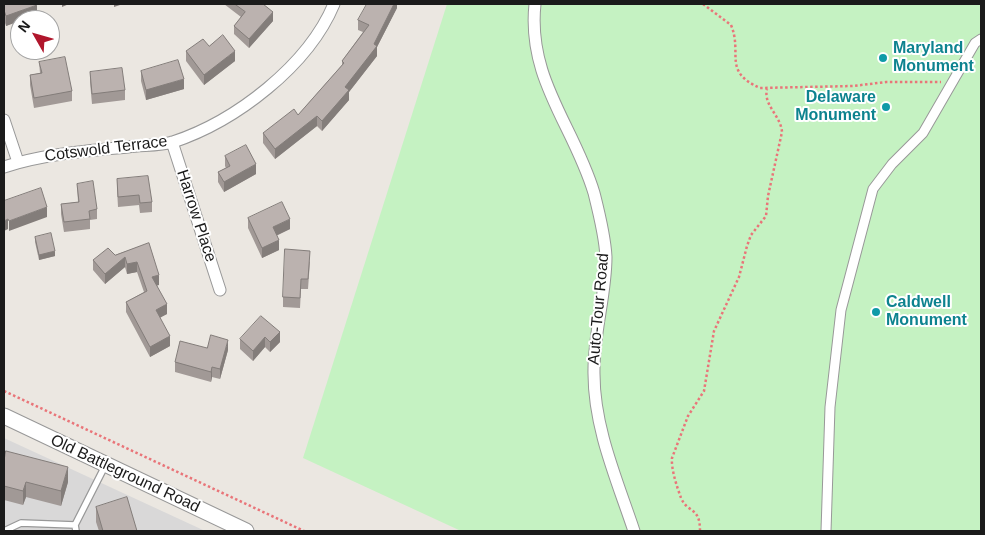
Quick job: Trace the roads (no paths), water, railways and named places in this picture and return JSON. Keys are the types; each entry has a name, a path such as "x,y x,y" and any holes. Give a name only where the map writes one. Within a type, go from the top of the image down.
{"street":[{"name":"Cotswold Terrace","path":"4,167 50,155 172,142 245,107 277,81 303,52 334,4"},
{"name":"Auto-Tour Road","path":"536,4 535,37 540,71 593,192 602,227 606,256 594,373 596,410 634,531"},
{"path":"826,531 830,407 841,310 873,190 892,164 923,133 975,43 981,39"},
{"path":"4,120 18,162"},
{"name":"Harrow Place","path":"172,142 220,290"},
{"name":"Old Battleground Road","path":"4,416 246,531"}],"lane":[{"path":"4,531 21,524 75,528 106,464"}],"place":[{"name":"Maryland Monument","path":"883,58"},
{"name":"Delaware Monument","path":"886,107"},
{"name":"Caldwell Monument","path":"876,312"}]}
